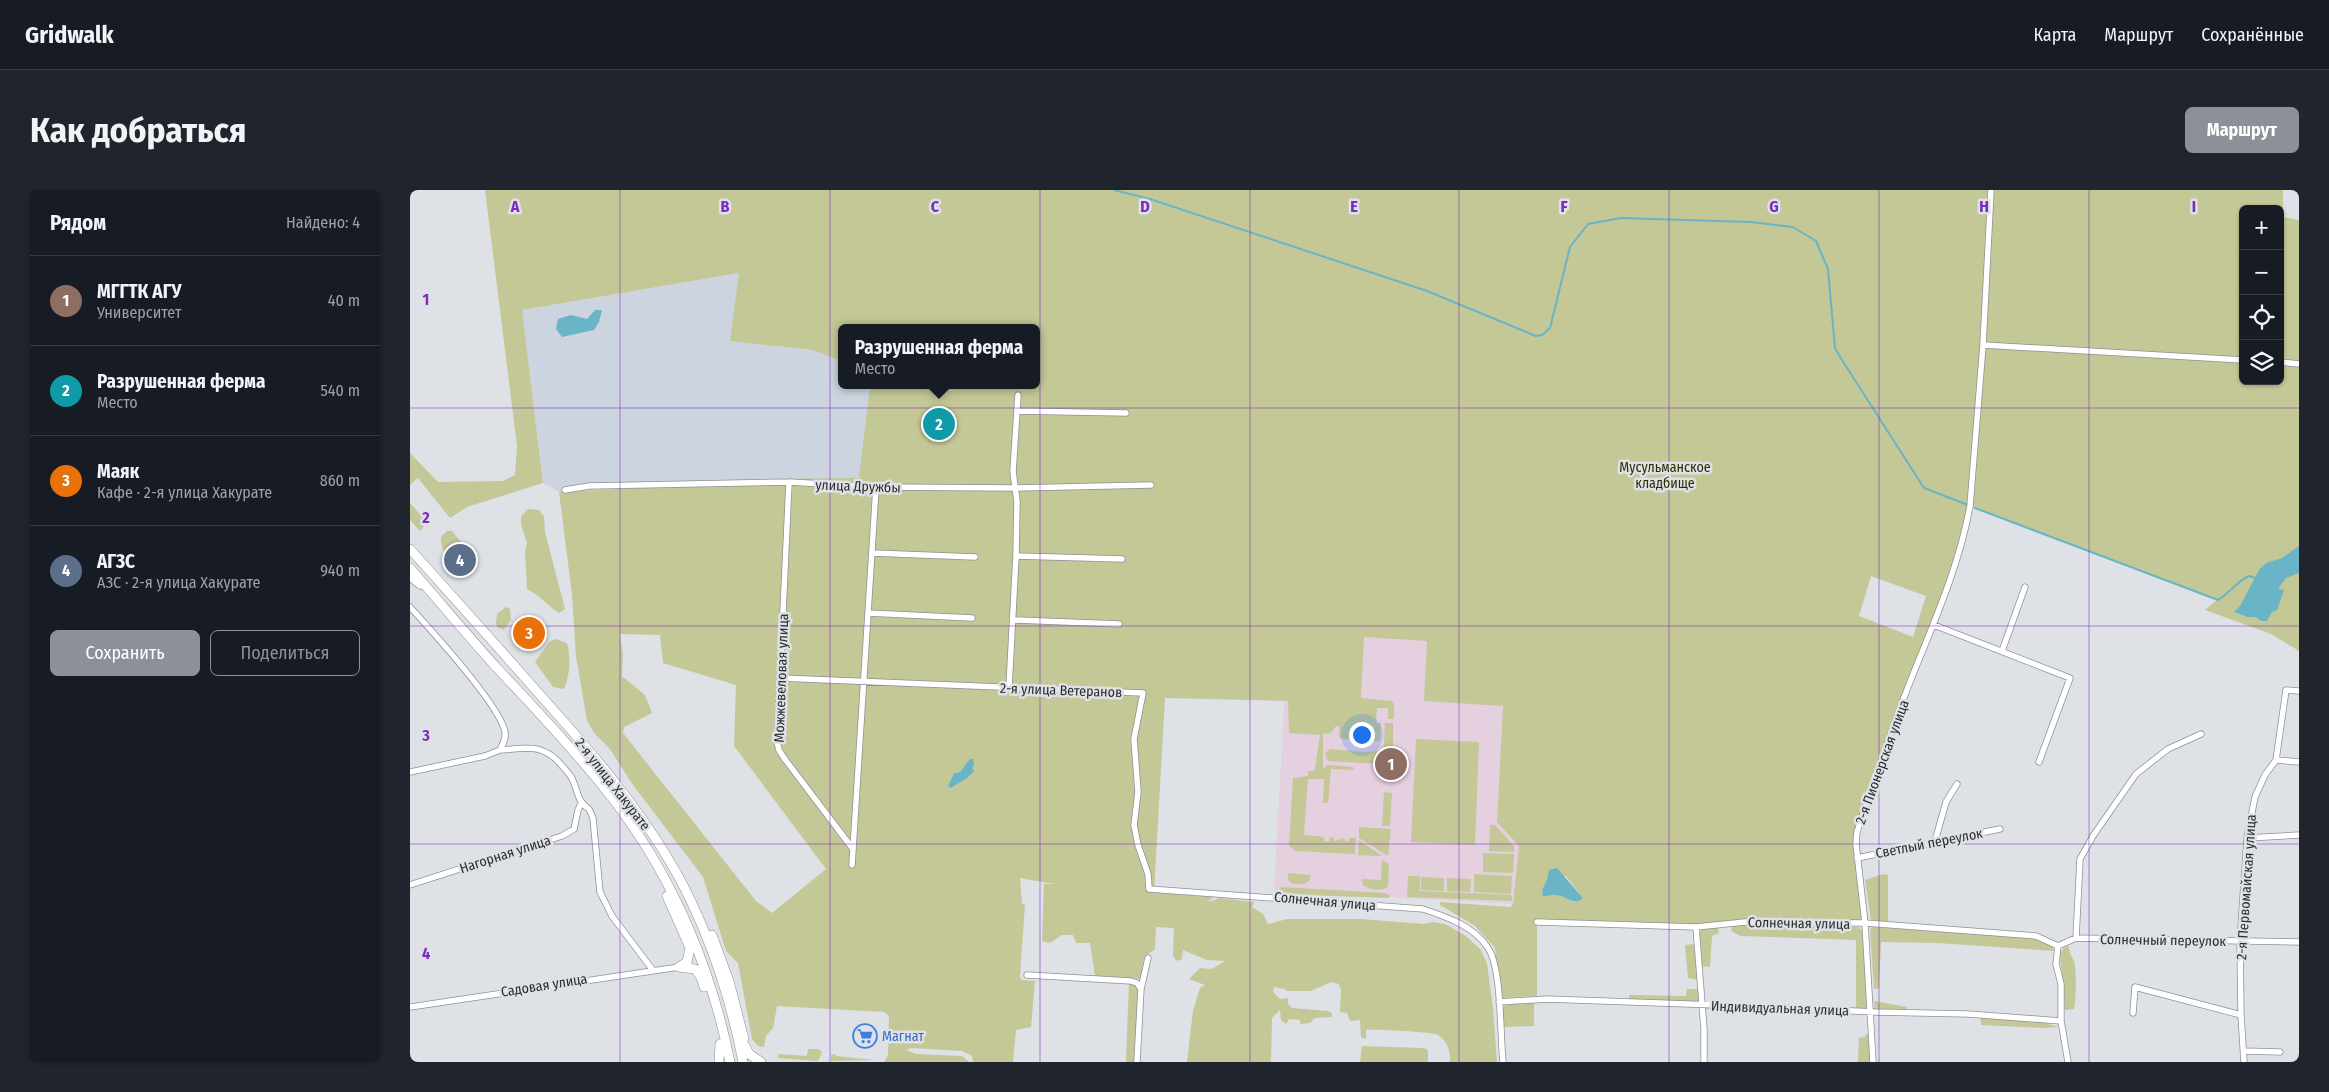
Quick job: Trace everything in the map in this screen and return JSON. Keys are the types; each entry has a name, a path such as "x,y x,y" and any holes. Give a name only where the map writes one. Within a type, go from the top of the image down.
{"main road":[{"name":"2-я улица Хакурате","path":"410,549 610,776 660,845 683,885 714,956 741,1037 743,1062"},
{"name":"2-я улица Хакурате","path":"410,568 536,709 605,790 650,854 681,911 706,972 722,1041 730,1062"},
{"path":"605,790 666,895 690,948 722,1041 724,1062"},
{"path":"678,967 687,962 690,948"},
{"path":"678,967 695,969 701,977"},
{"path":"741,1037 754,1058 761,1062"},
{"path":"719,1062 722,1041"},
{"path":"746,1046 748,1062"}],"street":[{"name":"2-я Пионерская улица","path":"1872,1062 1871,1012 1865,923 1856,838 1966,532 1970,506 1983,344 1992,190"},
{"path":"1983,344 2239,360"},
{"path":"2284,362 2299,364"},
{"path":"1009,687 1018,501 1014,488 1013,472 1018,395"},
{"path":"1016,412 1126,413"},
{"name":"улица Дружбы","path":"565,490 589,486 789,482 876,487 1014,488 1151,485"},
{"name":"Можжевеловая улица","path":"789,482 777,742 779,750 853,850"},
{"path":"852,865 876,487"},
{"path":"872,553 974,557"},
{"path":"1016,556 1122,559"},
{"path":"410,578 416,581 470,637"},
{"path":"2002,651 2025,587"},
{"path":"410,607 457,661 497,714 505,732 504,742 500,750"},
{"path":"868,613 972,618"},
{"path":"1013,620 1119,624"},
{"path":"1934,625 2070,678 2039,762"},
{"name":"2-я улица Ветеранов","path":"780,678 1143,693 1134,739 1138,792 1134,825 1138,845 1148,874 1149,889"},
{"name":"2-я Первомайская улица","path":"2244,1062 2240,941 2246,838 2255,797 2265,776 2276,760 2286,690 2299,691"},
{"path":"2076,938 2080,859 2093,836 2136,774 2168,749 2201,734"},
{"path":"410,772 485,756 500,750 533,747 545,750 560,762 572,778 581,804 590,809 598,880 605,905 652,969"},
{"path":"2276,760 2299,762"},
{"path":"1935,841 1946,802 1957,784"},
{"name":"Нагорная улица","path":"410,886 562,836 574,829 581,804"},
{"name":"Светлый переулок","path":"1858,858 2000,829"},
{"path":"2246,838 2299,836"},
{"name":"Солнечная улица","path":"1149,889 1423,909 1445,916 1466,928 1489,948 1496,976 1499,1002"},
{"name":"Солнечная улица","path":"1537,922 1696,926 1745,922 1865,923 2036,936 2058,946"},
{"path":"1696,926 1704,1062"},
{"name":"Солнечный переулок","path":"2058,946 2076,938 2299,942"},
{"path":"2058,946 2056,964 2061,984 2061,1021 2068,1062"},
{"path":"1138,1062 1141,989 1148,958"},
{"name":"Садовая улица","path":"410,1007 652,969 678,967"},
{"path":"1028,974 1131,981 1137,983 1141,989"},
{"path":"2134,1013 2135,987 2241,1015"},
{"name":"Индивидуальная улица","path":"1499,1002 1547,1000 1968,1014 2061,1021"},
{"path":"1499,1002 1503,1062"},
{"path":"2244,1051 2280,1052"}],"shaded area":[{"path":"740,273 730,341 813,350 838,360 838,389 870,389 859,487 700,485 559,492 543,483 522,310"},
{"path":"1294,523 1503,706 1497,822 1519,846 1513,904 1274,891"}],"green space":[{"name":"Мусульманское кладбище","path":"485,190 2283,190 2283,205 2239,205 2239,385 2284,385 2284,217 2299,220 2299,651 2271,634 2205,610 2217,600 1970,506 1966,532 1857,832 1865,923 1766,923 1696,927 1537,922 1537,996 1500,998 1495,948 1475,926 1440,905 1440,902 1510,907 1513,904 1519,846 1497,822 1503,706 1424,701 1427,641 1364,637 1361,698 1392,701 1394,705 1394,719 1388,719 1388,708 1377,708 1376,723 1381,723 1380,741 1362,740 1362,737 1354,736 1353,740 1339,738 1339,726 1335,727 1331,733 1323,734 1323,767 1325,768 1327,765 1353,767 1354,770 1331,769 1328,803 1323,803 1324,779 1308,779 1304,835 1324,837 1325,842 1329,841 1329,838 1334,837 1334,841 1344,838 1345,841 1349,841 1349,838 1356,838 1355,854 1296,851 1289,846 1293,778 1308,776 1308,771 1313,771 1315,768 1320,735 1289,733 1288,701 1165,698 1154,892 1213,897 1208,902 1220,898 1254,902 1252,907 1263,914 1268,924 1287,919 1361,919 1445,924 1466,936 1481,950 1487,964 1497,1062 1450,1062 1450,1054 1446,1043 1441,1037 1434,1034 1366,1030 1366,1039 1361,1037 1360,1020 1350,1021 1347,1013 1340,1012 1341,990 1339,984 1331,982 1311,991 1287,991 1274,987 1273,992 1280,999 1288,998 1288,1004 1292,1008 1328,1011 1332,1013 1332,1017 1315,1018 1310,1023 1300,1024 1300,1020 1289,1019 1286,1024 1281,1020 1280,1010 1272,1018 1271,1062 1187,1062 1193,1011 1200,988 1205,985 1189,979 1200,968 1212,969 1225,961 1207,960 1183,950 1182,959 1177,961 1173,956 1174,928 1156,927 1155,949 1144,957 1141,979 1095,976 1090,943 1076,943 1073,935 1062,935 1050,943 1042,941 1044,884 1054,884 1020,878 1022,904 1025,905 1020,975 1021,980 1035,981 1031,1027 1016,1030 1013,1062 973,1062 972,1056 962,1051 911,1048 906,1050 916,1054 962,1056 969,1062 884,1062 888,1055 889,1016 884,1012 777,1006 773,1028 766,1036 764,1047 758,1046 752,1039 738,963 726,951 703,877 633,785 610,749 595,734 587,721 576,656 572,595 559,492 700,485 755,486 756,479 859,478 870,389 1040,389 1040,324 838,324 838,360 813,350 730,341 739,273 522,310 543,483 467,507 450,518 418,478 410,485 410,453 438,482 503,481 515,475 517,446","holes":["1871,576 1926,596 1913,637 1859,616","620,634 660,635 663,663 736,685 734,746 826,869 772,913 756,901 623,733 624,727 652,713 645,695 622,676 623,654","964,767 974,771 955,786 948,787 954,773 960,772","1566,876 1583,898 1574,902 1561,896 1543,896 1542,890 1548,880"]},
{"path":"410,503 427,522 420,531 410,520"},
{"path":"528,509 539,510 544,517 545,532 565,609 559,613 527,589 525,552 527,543 521,524 521,517"},
{"path":"447,531 452,531 464,546 450,558 444,551 441,543 441,537"},
{"path":"506,607 510,609 511,620 504,630 497,627 496,623 497,614"},
{"path":"555,639 567,643 569,666 568,678 564,689 553,687 535,662 549,642"},
{"path":"1385,723 1393,723 1393,761 1390,764 1383,764"},
{"path":"1416,739 1479,742 1475,845 1411,842"},
{"path":"1330,749 1364,752 1380,751 1380,764 1328,761 1325,753"},
{"path":"1384,792 1392,793 1390,826 1382,826"},
{"path":"1490,825 1495,825 1514,846 1514,852 1489,851"},
{"path":"1359,827 1391,829 1388,856 1359,838"},
{"path":"1359,840 1382,856 1358,855"},
{"path":"1483,853 1514,854 1513,873 1483,872"},
{"path":"1382,860 1389,864 1388,886 1376,890 1363,885 1362,879 1381,880"},
{"path":"1288,873 1310,875 1310,880 1302,884 1296,884 1288,880"},
{"path":"1474,874 1512,876 1511,894 1474,892"},
{"path":"1883,874 1888,875 1888,922 1871,920 1865,880"},
{"path":"1408,876 1420,876 1420,891 1512,895 1512,901 1407,897"},
{"path":"1421,877 1444,878 1444,891 1421,890"},
{"path":"1447,878 1471,879 1470,892 1447,891"},
{"path":"1282,887 1385,893 1390,896 1388,898 1274,894"},
{"path":"1732,925 1858,927 1863,931 1867,1009 1856,1009 1856,940 1741,936 1731,931"},
{"path":"1718,927 1719,933 1712,936 1710,967 1701,966 1699,933 1702,928"},
{"path":"1872,927 2034,938 2049,943 2055,951 1938,943 1881,942 1879,988 1874,989 1870,930"},
{"path":"1694,944 1698,980 1688,978 1685,945"},
{"path":"2069,946 2075,965 2075,999 2074,1009 2065,1010 2060,954 2064,948"},
{"path":"1129,982 1138,989 1135,1062 1126,1062"},
{"path":"1687,989 1699,989 1699,1002 1629,1001 1629,995 1686,996"},
{"path":"1874,1001 1907,1007 1906,1010 1875,1010"},
{"path":"1534,1002 1534,1026 1504,1027 1502,1009 1506,1004"},
{"path":"1981,1018 2038,1021 2059,1027 1981,1025"},
{"path":"1866,1034 1869,1034 1871,1062 1858,1062 1859,1038 1865,1037"},
{"path":"1362,1046 1423,1048 1428,1050 1428,1062 1360,1062"},
{"path":"808,1049 818,1049 822,1052 818,1061 778,1058 778,1054 807,1056"},
{"path":"835,1054 836,1056 875,1060 831,1061 831,1055"}],"water":[{"path":"595,310 602,310 599,322 594,330 562,337 556,329 558,319 571,315 587,319"},
{"path":"2299,546 2299,573 2286,578 2278,589 2284,590 2277,610 2272,612 2267,621 2261,621 2256,617 2248,617 2234,612 2240,606 2259,570 2266,563 2282,558"},
{"path":"970,759 973,759 974,765 972,768 974,771 951,788 948,786 954,773 960,772"},
{"path":"1557,868 1583,898 1574,901 1560,896 1543,896 1542,890 1549,870"}],"waterway":[{"path":"1114,190 1150,199 1427,291 1536,336 1542,335 1550,328 1570,247 1588,224 1621,218 1751,222 1793,227 1816,241 1828,269 1835,348 1842,360 1924,488 1968,505"},
{"path":"1975,508 2218,600 2244,578 2249,576 2255,578"}],"place":[{"name":"Разрушенная ферма","path":"939,424"},
{"name":"АГЗС","path":"460,560"},
{"name":"Маяк","path":"529,633"},
{"name":"МГГТК АГУ","path":"1391,764"},
{"name":"Магнат","path":"865,1036"}]}
